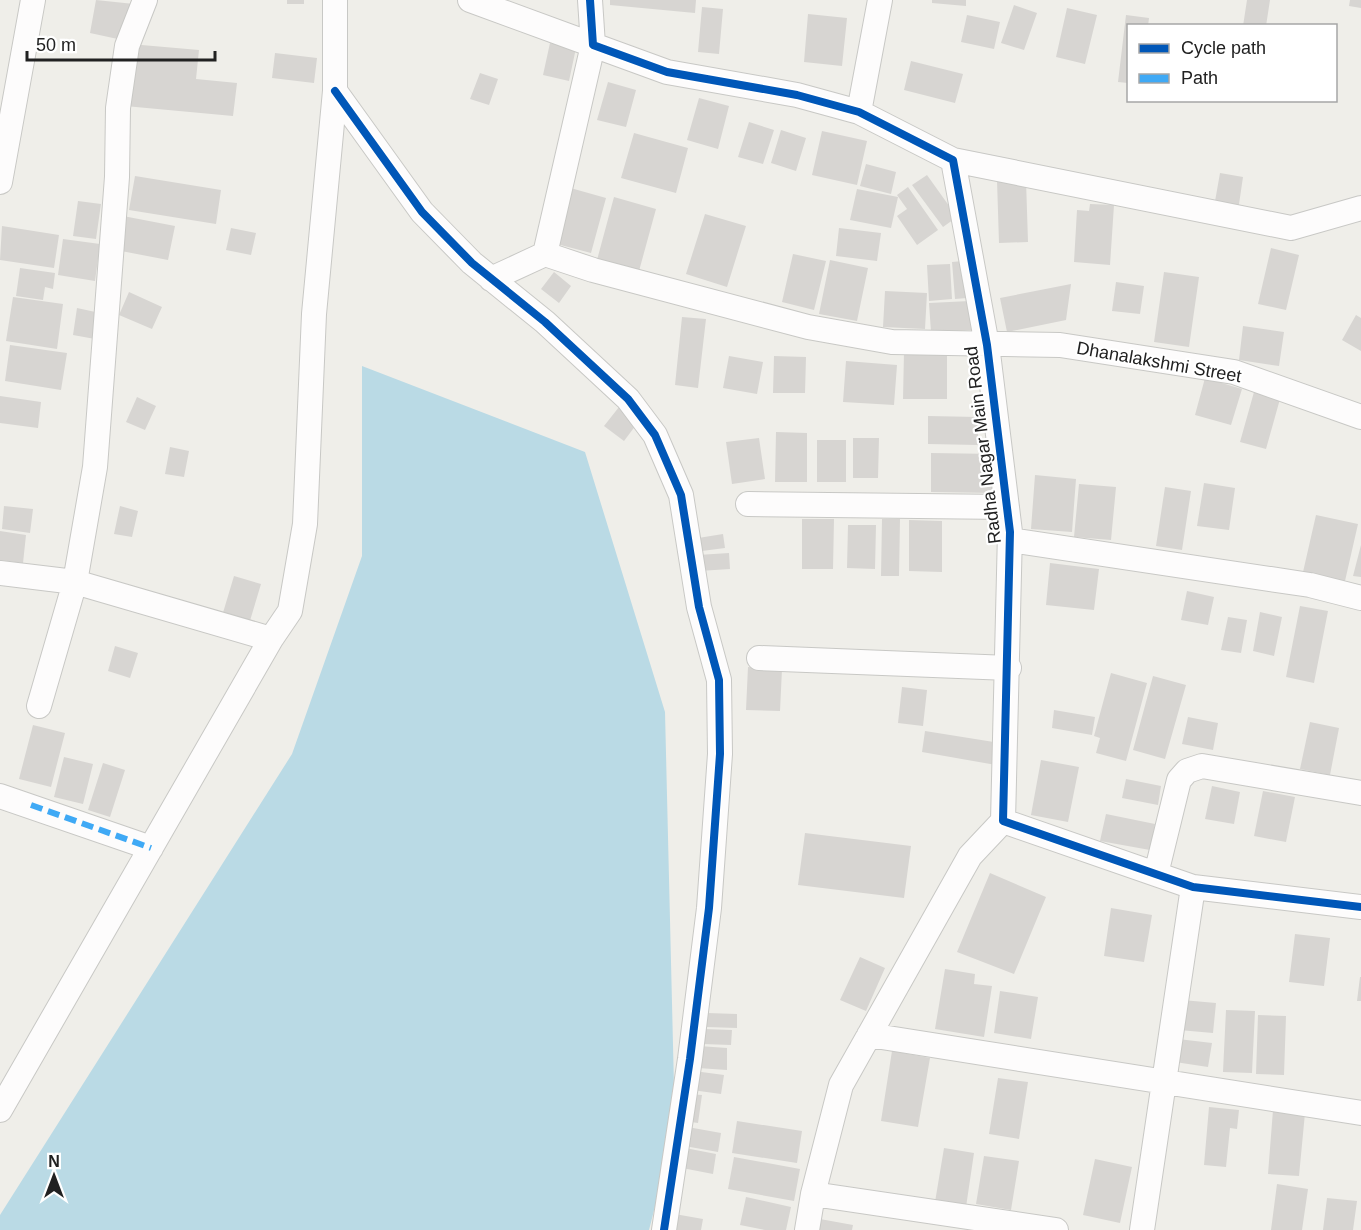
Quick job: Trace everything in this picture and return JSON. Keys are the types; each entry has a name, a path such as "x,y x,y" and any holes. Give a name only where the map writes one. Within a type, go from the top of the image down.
{"street":[{"path":"0,182 33,0"},
{"path":"39,706 75,582 94,467 117,177 118,108 127,46 145,0"},
{"path":"0,1110 271,639 290,611 305,524 314,314 335,91 335,0"},
{"path":"470,0 667,72 797,95 859,112 953,160 1291,228 1352,212 1361,207"},
{"path":"491,279 545,254 593,45 590,0"},
{"path":"859,112 880,0"},
{"path":"335,91 422,212 472,263 545,322 628,399 655,435 681,495 699,608 719,680 720,754 709,908 690,1059 664,1230"},
{"name":"Radha Nagar Main Road","path":"953,160 987,345 1010,540 1009,668 1003,821"},
{"name":"Dhanalakshmi Street","path":"545,254 593,270 808,327 892,342 1060,345 1234,372 1361,417"},
{"path":"748,504 1006,507"},
{"path":"1010,540 1310,585 1361,598"},
{"path":"0,573 75,582 271,639"},
{"path":"759,658 1009,668"},
{"path":"1156,874 1179,780 1187,771 1202,766 1225,768 1361,793"},
{"path":"0,796 151,848"},
{"path":"807,1230 813,1194 841,1085 970,856 1003,821 1193,887 1361,907"},
{"path":"1142,1230 1193,887"},
{"path":"869,1035 1361,1113"},
{"path":"813,1194 1056,1230"}],"water":[{"path":"362,366 585,452 665,712 675,1128 649,1230 0,1230 0,1215 292,754 362,556"}],"building":[{"path":"96,0 134,4 127,41 90,33"},
{"path":"287,0 304,0 304,4 287,4"},
{"path":"610,0 696,0 695,13 610,5"},
{"path":"932,0 966,0 966,6 932,3"},
{"path":"1247,0 1270,0 1266,24 1243,24"},
{"path":"1350,0 1361,0 1361,8 1349,6"},
{"path":"1014,5 1037,13 1024,50 1001,43"},
{"path":"702,7 723,9 719,54 698,52"},
{"path":"1067,8 1097,15 1085,64 1056,57"},
{"path":"808,14 847,18 842,66 804,62"},
{"path":"967,15 1000,22 994,49 961,42"},
{"path":"1126,15 1149,18 1148,24 1127,24 1127,83 1118,82"},
{"path":"550,43 576,48 569,81 543,75"},
{"path":"130,44 199,50 196,79 237,83 233,116 125,106"},
{"path":"275,53 317,58 314,83 272,78"},
{"path":"911,61 963,74 955,103 904,90"},
{"path":"480,73 498,79 489,105 470,99"},
{"path":"608,82 636,90 626,127 597,120"},
{"path":"699,98 729,106 718,149 687,140"},
{"path":"749,122 774,130 763,164 738,157"},
{"path":"781,130 806,138 796,171 771,163"},
{"path":"822,131 867,141 857,185 812,175"},
{"path":"634,133 688,148 676,193 621,178"},
{"path":"866,164 896,172 891,194 860,186"},
{"path":"1220,173 1243,177 1238,211 1214,207"},
{"path":"927,175 957,217 943,227 912,185"},
{"path":"135,176 221,190 216,224 129,210"},
{"path":"997,180 1026,180 1028,242 999,243"},
{"path":"567,187 606,198 591,253 553,243"},
{"path":"908,187 938,230 917,245 897,216 907,209 897,195"},
{"path":"857,189 898,197 891,228 850,220"},
{"path":"614,197 656,209 639,271 597,260"},
{"path":"78,201 101,204 96,239 73,236"},
{"path":"1090,204 1114,205 1110,265 1074,262 1077,210 1089,211"},
{"path":"705,214 746,226 727,287 686,274"},
{"path":"123,216 175,226 168,260 116,250"},
{"path":"2,226 59,235 54,268 0,260"},
{"path":"231,228 256,233 251,255 226,250"},
{"path":"839,228 881,233 877,261 836,256"},
{"path":"63,239 100,244 95,281 58,275"},
{"path":"1271,248 1299,255 1286,310 1258,304"},
{"path":"793,254 826,261 814,310 782,302"},
{"path":"830,260 868,268 857,321 819,314"},
{"path":"963,261 967,298 955,299 952,262"},
{"path":"950,264 952,299 929,301 927,265"},
{"path":"20,268 55,273 53,289 45,287 43,300 16,296"},
{"path":"554,272 571,286 559,303 541,289"},
{"path":"1164,272 1199,277 1189,347 1154,342"},
{"path":"1116,282 1144,286 1140,314 1112,311"},
{"path":"1071,284 1066,320 1007,332 1000,298"},
{"path":"885,291 927,293 925,329 883,327"},
{"path":"129,292 162,307 152,329 119,315"},
{"path":"13,297 63,304 57,349 6,341"},
{"path":"970,301 971,330 931,332 929,303"},
{"path":"77,308 100,313 95,339 73,335"},
{"path":"1356,315 1361,318 1361,351 1342,340"},
{"path":"682,317 706,319 698,388 675,385"},
{"path":"1243,326 1284,332 1279,366 1239,360"},
{"path":"10,345 67,353 61,390 5,381"},
{"path":"904,352 947,352 947,399 903,399"},
{"path":"729,356 763,362 757,394 723,388"},
{"path":"774,356 806,357 805,393 773,393"},
{"path":"846,361 897,365 894,405 843,402"},
{"path":"1205,378 1242,389 1231,425 1195,415"},
{"path":"1254,392 1280,399 1266,449 1240,442"},
{"path":"0,396 41,402 38,428 0,423"},
{"path":"137,397 156,406 145,430 126,422"},
{"path":"619,407 639,421 624,441 604,426"},
{"path":"928,416 978,417 978,445 928,444"},
{"path":"776,432 807,433 807,482 775,482"},
{"path":"759,438 765,479 732,484 726,442"},
{"path":"853,438 879,438 878,478 853,478"},
{"path":"817,440 846,440 846,482 817,482"},
{"path":"170,447 189,451 184,477 165,474"},
{"path":"931,453 996,454 996,493 931,492"},
{"path":"1035,475 1076,479 1072,532 1031,529"},
{"path":"1204,483 1235,488 1229,530 1197,526"},
{"path":"1079,484 1116,487 1111,540 1074,537"},
{"path":"1165,487 1191,491 1182,550 1156,546"},
{"path":"4,506 33,509 30,533 2,529"},
{"path":"120,506 138,511 132,537 114,534"},
{"path":"1316,515 1358,524 1345,581 1303,572"},
{"path":"802,519 834,519 833,569 802,569"},
{"path":"882,519 900,519 899,576 881,576"},
{"path":"909,520 942,521 942,572 909,571"},
{"path":"848,525 876,525 875,569 847,568"},
{"path":"0,531 26,535 23,563 0,560"},
{"path":"723,534 725,548 694,552 692,539"},
{"path":"1361,545 1361,577 1353,576"},
{"path":"729,553 730,569 699,571 698,555"},
{"path":"1050,563 1099,569 1094,610 1046,605"},
{"path":"234,576 261,584 249,624 222,616"},
{"path":"1187,591 1214,597 1208,625 1181,620"},
{"path":"1300,606 1328,611 1314,683 1286,677"},
{"path":"1260,612 1282,617 1274,656 1253,651"},
{"path":"1228,617 1247,620 1241,653 1221,650"},
{"path":"115,646 138,653 130,678 108,671"},
{"path":"748,667 782,669 780,711 746,710"},
{"path":"1111,673 1147,683 1126,761 1096,753 1100,738 1094,736"},
{"path":"1153,676 1186,685 1165,759 1133,750"},
{"path":"902,687 927,690 923,726 898,723"},
{"path":"1054,710 1095,717 1092,735 1052,728"},
{"path":"1188,717 1218,723 1213,750 1182,744"},
{"path":"1310,722 1339,728 1330,775 1300,769"},
{"path":"33,725 65,733 51,787 19,779"},
{"path":"925,731 1000,743 996,765 922,752"},
{"path":"64,757 93,764 83,804 54,797"},
{"path":"1041,760 1079,767 1068,822 1031,815"},
{"path":"103,763 125,770 110,817 88,810"},
{"path":"1126,779 1161,786 1158,805 1122,798"},
{"path":"1212,786 1240,792 1234,824 1205,819"},
{"path":"1263,791 1295,797 1286,842 1254,836"},
{"path":"1106,814 1155,824 1150,850 1100,841"},
{"path":"805,833 911,846 904,898 798,885"},
{"path":"990,873 1046,897 1014,974 957,952"},
{"path":"1111,908 1152,915 1144,962 1104,956"},
{"path":"1295,934 1330,938 1324,986 1289,982"},
{"path":"860,957 885,968 866,1011 840,1000"},
{"path":"945,969 975,974 974,984 992,986 984,1037 935,1029"},
{"path":"1360,977 1361,1001 1357,1001"},
{"path":"1000,991 1038,997 1031,1039 994,1033"},
{"path":"1182,1000 1216,1003 1213,1033 1179,1030"},
{"path":"1226,1010 1255,1011 1252,1073 1223,1072"},
{"path":"707,1013 737,1014 737,1028 706,1027"},
{"path":"1258,1015 1286,1016 1284,1075 1256,1074"},
{"path":"703,1029 732,1030 731,1045 702,1044"},
{"path":"1178,1039 1212,1043 1208,1067 1175,1062"},
{"path":"699,1046 727,1048 727,1070 698,1068"},
{"path":"892,1051 930,1058 918,1127 881,1121"},
{"path":"694,1071 724,1075 721,1094 692,1090"},
{"path":"998,1078 1028,1082 1019,1139 989,1134"},
{"path":"688,1094 702,1095 698,1123 684,1121"},
{"path":"1209,1107 1239,1110 1237,1129 1230,1128 1226,1167 1204,1165"},
{"path":"1273,1110 1305,1113 1299,1176 1268,1174"},
{"path":"737,1121 802,1131 797,1163 732,1153"},
{"path":"682,1126 721,1133 718,1152 679,1145"},
{"path":"680,1147 716,1154 713,1174 677,1167"},
{"path":"944,1148 974,1153 966,1207 935,1202"},
{"path":"984,1156 1019,1161 1011,1210 976,1204"},
{"path":"734,1157 800,1169 794,1201 728,1189"},
{"path":"1095,1159 1132,1167 1120,1223 1083,1215"},
{"path":"1277,1184 1308,1189 1302,1230 1271,1230"},
{"path":"746,1197 791,1207 786,1230 765,1230 740,1225"},
{"path":"1327,1198 1357,1201 1353,1230 1323,1230"},
{"path":"669,1213 703,1219 701,1230 666,1230"},
{"path":"820,1219 853,1225 852,1230 818,1230"}],"marked path":[{"path":"31,805 151,848"}],"cycle path":[{"path":"590,0 593,45 667,72 797,95 859,112 953,160 987,345 1010,532 1003,821 1193,887 1361,907"},
{"path":"335,91 422,212 472,263 545,322 628,399 655,435 681,495 699,607 719,680 720,754 709,908 690,1059 664,1230"}]}
